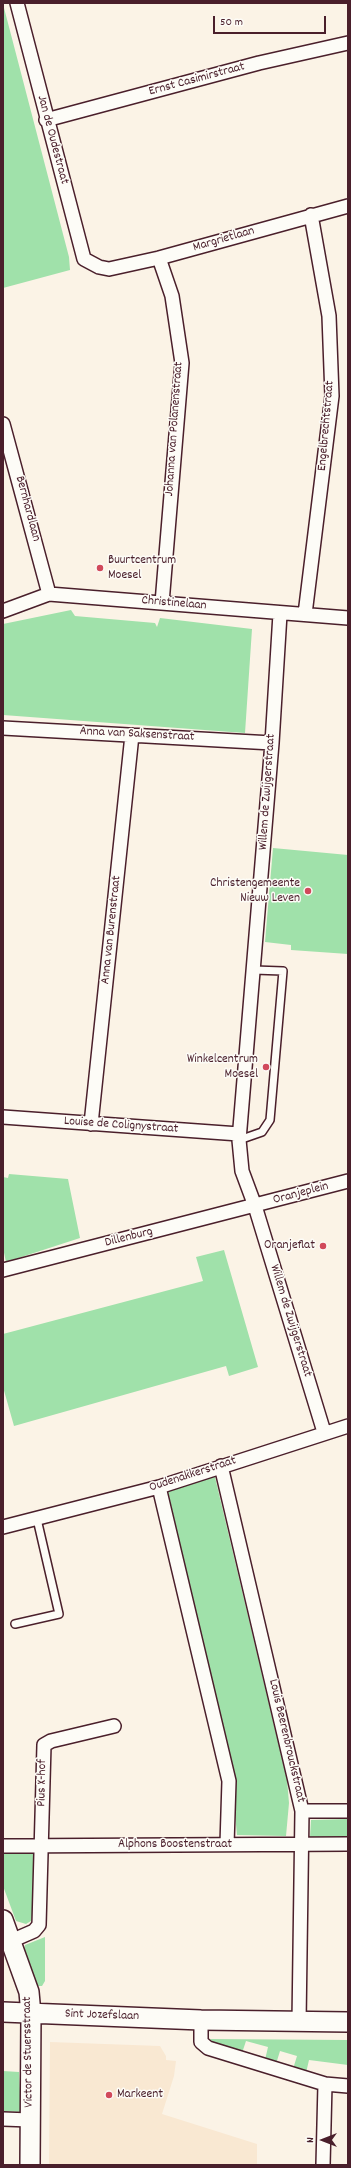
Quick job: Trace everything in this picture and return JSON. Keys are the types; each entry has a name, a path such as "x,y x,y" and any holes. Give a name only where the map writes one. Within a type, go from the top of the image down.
{"street":[{"name":"Jan de Oudestraat","path":"17,3 46,120 84,260 99,267"},
{"name":"Ernst Casimirstraat","path":"46,120 259,63 348,43"},
{"name":"Margrietlaan","path":"99,267 109,269 159,258 348,206"},
{"name":"Engelbrechtstraat","path":"305,614 332,396 330,316 311,215"},
{"name":"Johanna van Polanenstraat","path":"159,258 172,296 182,363 162,602"},
{"name":"Bernhardlaan","path":"3,424 8,455 49,594"},
{"name":"Christinelaan","path":"3,611 49,594 162,602 280,614 305,614 348,618"},
{"name":"Willem de Zwijgerstraat","path":"280,614 272,743 239,1137 242,1171 255,1206 324,1432"},
{"name":"Anna van Saksenstraat","path":"3,728 272,743"},
{"name":"Anna van Burenstraat","path":"92,1124 132,735"},
{"name":"Louise de Colignystraat","path":"3,1117 239,1137"},
{"name":"Oranjeplein","path":"255,1206 348,1182"},
{"name":"Dillenburg","path":"3,1270 255,1206"},
{"name":"Oudenakkerstraat","path":"3,1527 159,1488 324,1432 348,1426"},
{"name":"Louis Beerenbrouckstraat","path":"221,1466 302,1811 299,2022"},
{"path":"159,1488 229,1782 227,1844"},
{"name":"Pius X-hof","path":"41,1846 44,1745 51,1741 114,1726"},
{"path":"302,1811 348,1810"},
{"name":"Alphons Boostenstraat","path":"3,1846 348,1844"},
{"path":"11,1941 34,1931 39,1925 41,1846"},
{"name":"Victor de Stuersstraat","path":"3,1920 29,1992 31,2014 30,2165"},
{"name":"Sint Jozefslaan","path":"3,2012 202,2020 348,2022"},
{"path":"202,2020 202,2042 208,2048 325,2084 348,2086"},
{"path":"323,2165 325,2084"},
{"path":"3,2119 30,2120"}],"lane":[{"path":"239,1137 262,1132 270,1120 283,971 254,970"},
{"path":"15,1624 59,1614 37,1519"}],"shaded area":[{"name":"Markeent","path":"50,2042 160,2046 166,2056 166,2060 176,2061 174,2076 162,2114 257,2144 257,2165 49,2165"}],"green space":[{"path":"3,4 69,257 70,270 3,288"},
{"path":"71,610 75,616 155,623 157,627 160,618 252,629 245,733 3,715 3,624"},
{"path":"273,848 348,855 348,954 291,950 291,945 265,942"},
{"path":"9,1174 68,1179 80,1238 6,1262 3,1248 3,1177 8,1178"},
{"path":"224,1250 258,1367 229,1376 226,1366 14,1426 3,1387 3,1334 203,1281 196,1257"},
{"path":"214,1473 287,1780 289,1803 286,1836 237,1835 231,1773 167,1487"},
{"path":"348,1819 348,1838 310,1837 311,1820"},
{"path":"3,1854 34,1854 34,1902 31,1921 26,1924 16,1921 3,1886"},
{"path":"45,1937 45,1981 42,1986 36,1986 23,1952 25,1945"},
{"path":"210,2039 348,2040 348,2065 309,2060 306,2073 293,2069 297,2056 280,2051 276,2064 265,2060 268,2047 246,2041 242,2053 214,2043"},
{"path":"3,2071 19,2072 21,2112 3,2111"}],"place":[{"name":"Buurtcentrum Moesel","path":"100,568"},
{"name":"Christengemeente Nieuw Leven","path":"308,891"},
{"name":"Winkelcentrum Moesel","path":"266,1067"},
{"name":"Oranjeflat","path":"323,1246"},
{"name":"Markeent","path":"109,2095"}]}
